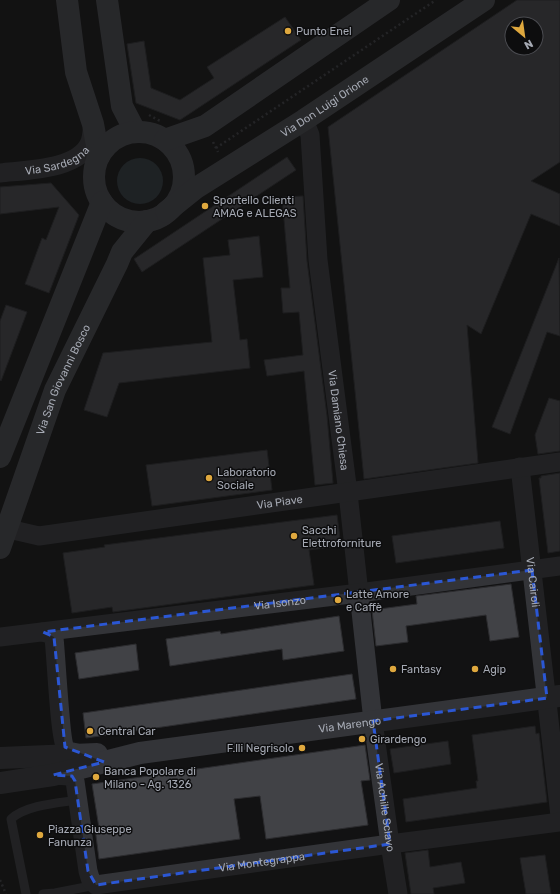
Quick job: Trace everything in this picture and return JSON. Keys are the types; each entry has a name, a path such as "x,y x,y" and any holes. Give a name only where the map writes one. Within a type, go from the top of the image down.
{"main road":[{"name":"Via San Giovanni Bosco","path":"67,0 76,72 93,124 99,156"},
{"path":"107,0 122,106 135,132"},
{"path":"165,140 205,126 390,0"},
{"name":"Via Don Luigi Orione","path":"157,217 196,188 304,120 484,0"},
{"name":"Via San Giovanni Bosco","path":"2,534 55,390 122,252 157,217 174,205 180,196 183,186 183,165 173,147 165,140 145,132 135,132 118,137 107,145 99,156 95,168 94,180 97,192 102,202 111,212 122,218 134,222 157,217"},
{"path":"0,458 102,202"}],"street":[{"name":"Via Damiano Chiesa","path":"304,120 310,135 318,260 348,493 373,721"},
{"name":"Via Sardegna","path":"0,173 58,166 72,161 82,153 89,143 93,124"},
{"name":"Via Piave","path":"2,534 39,536 560,462"},
{"name":"Via Cairoli","path":"520,467 532,570 553,697 560,816"},
{"name":"Via Isonzo","path":"0,637 359,593 560,566"},
{"path":"43,632 50,634 54,638 64,745 68,750 81,754"},
{"name":"Via Marengo","path":"1,758 140,753 553,697"},
{"name":"Via Achille Sclavo","path":"373,721 398,894"},
{"name":"Via Marengo","path":"1,784 53,776 140,753"},
{"path":"53,776 67,775 72,777 76,786 90,878 92,883 96,885"},
{"name":"Via Montegrappa","path":"96,885 560,822"}],"lane":[{"path":"26,894 11,818 16,814 43,806 78,800"},
{"path":"42,894 96,885"}],"path":[{"path":"216,148 436,0"},
{"path":"0,880 6,894"}],"highlighted area":[{"path":"532,570 547,698 373,721 390,844 96,885 88,871 75,781 72,776 53,775 104,762 65,747 54,637 43,632"}],"shaded area":[{"path":"136,158 144,158 153,162 159,168 163,181 159,194 153,200 144,204 136,204 127,200 121,194 117,185 117,177 121,168 127,162"}],"building":[{"path":"517,0 560,0 560,162 531,181 560,194 560,226 531,214 481,334 467,325 478,463 364,479 328,127"},
{"path":"285,17 301,40 180,120 136,103 127,44 144,41 151,88 180,100 214,78 207,67"},
{"path":"287,157 296,170 142,272 134,259"},
{"path":"51,183 79,215 49,293 25,284 42,238 46,240 59,207 0,214 0,187"},
{"path":"303,196 307,261 327,416 333,483 315,485 304,371 267,376 264,360 303,355 299,312 283,313 281,288 290,288 282,197"},
{"path":"259,236 263,277 233,280 240,340 247,339 250,368 119,383 107,417 84,410 103,353 212,342 203,258 230,255 228,240"},
{"path":"559,258 560,336 547,332 510,434 492,427"},
{"path":"6,305 27,312 1,381 0,321"},
{"path":"549,398 560,401 560,451 538,454 535,435"},
{"name":"Laboratorio Sociale","path":"267,450 272,490 152,506 146,465"},
{"path":"560,473 560,551 548,553 539,478 541,478 541,476"},
{"path":"337,515 341,546 309,550 314,585 113,612 112,607 72,613 63,553 105,547 104,545"},
{"path":"500,521 504,548 396,563 392,536"},
{"path":"511,584 519,637 490,641 486,615 406,626 408,642 376,646 372,610 417,604 416,596"},
{"path":"339,616 344,651 283,660 282,649 170,666 166,639 220,631 221,634"},
{"path":"136,644 139,670 79,679 75,653"},
{"path":"352,674 356,699 86,738 83,713"},
{"path":"535,726 536,734 539,733 547,802 406,822 403,799 477,788 476,781 478,781 472,735"},
{"path":"448,741 451,764 394,773 390,749"},
{"path":"365,745 370,780 361,781 368,825 266,839 260,796 234,799 240,839 99,859 95,828 99,828 92,784"},
{"path":"428,850 430,867 461,862 465,883 433,888 434,894 411,894 405,853"},
{"path":"545,855 551,894 526,894 520,858"}],"place":[{"name":"Punto Enel","path":"288,31"},
{"name":"Sportello Clienti AMAG e ALEGAS","path":"205,206"},
{"name":"Laboratorio Sociale","path":"209,478"},
{"name":"Sacchi Elettroforniture","path":"294,536"},
{"name":"Latte Amore e Caffè","path":"338,600"},
{"name":"Fantasy","path":"393,669"},
{"name":"Agip","path":"475,669"},
{"name":"Central Car","path":"90,731"},
{"name":"Girardengo","path":"362,739"},
{"name":"F.lli Negrisolo","path":"302,748"},
{"name":"Banca Popolare di Milano - Ag. 1326","path":"96,777"},
{"name":"Piazza Giuseppe Fanunza","path":"40,835"}]}
